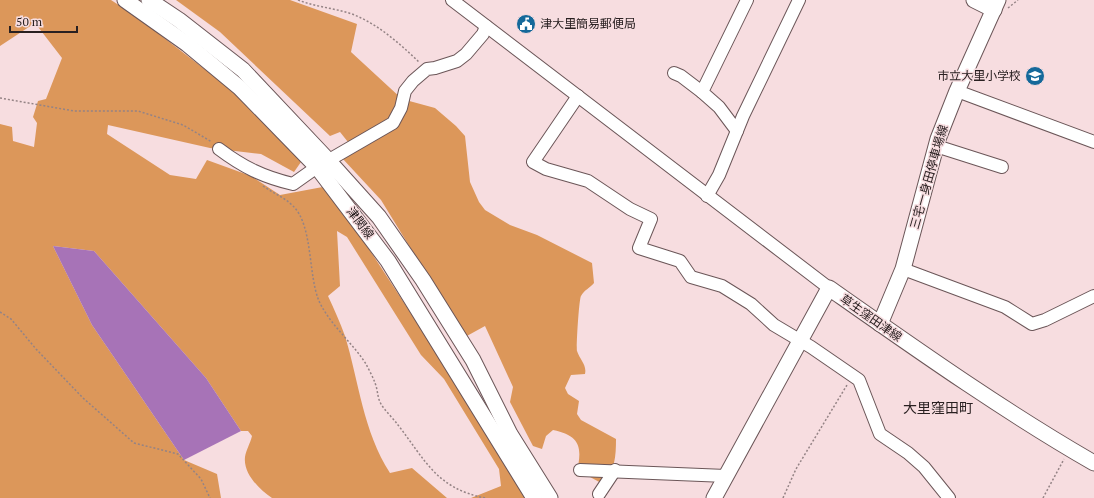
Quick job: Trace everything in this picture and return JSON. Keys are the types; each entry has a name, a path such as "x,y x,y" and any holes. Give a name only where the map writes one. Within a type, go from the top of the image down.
{"main road":[{"name":"津関線","path":"125,0 187,44 240,88 323,163 379,217 423,280 473,360 510,434 550,498"},
{"name":"津関線","path":"150,0 179,20 243,70 323,163 388,261 534,498"},
{"name":"三宅一身田停車場線","path":"880,324 903,269 936,146 957,91 996,5 974,0"},
{"name":"草生窪田津線","path":"714,498 829,288 952,375 1038,431 1094,463"}],"street":[{"path":"452,0 829,288"},
{"path":"702,92 747,0"},
{"path":"707,196 719,175 737,131 799,0"},
{"path":"219,149 239,164 268,178 293,184 323,163 393,123 401,108 405,91 427,69 435,68 462,57 482,34 486,26"},
{"path":"674,73 681,76 719,107 737,131"},
{"path":"957,91 1094,142"},
{"path":"578,96 533,162 546,169 588,181 630,209 651,219 639,248 680,261 691,277 722,286 751,304 774,325 800,340 859,380 880,434 908,453 924,467 949,498"},
{"path":"936,146 1002,168"},
{"path":"903,269 1005,307 1032,324 1045,320 1094,296"},
{"path":"580,470 615,470 726,476"},
{"path":"599,494 615,470"}],"path":[{"path":"298,0 314,6 353,15 389,34 403,45 427,69"},
{"path":"0,98 74,111 138,111 183,125 210,140 219,149"},
{"path":"259,184 295,207 300,216 308,238 309,258 319,300 326,315 355,348 366,364 376,384 381,404 398,424 424,461 442,480 456,489 485,498"},
{"path":"0,312 11,319 36,349 83,398 134,443 178,454 201,479 210,498"},
{"path":"783,498 796,469 852,376"},
{"path":"1043,498 1070,449"}],"shaded area":[{"path":"0,0 111,0 137,17 242,98 301,162 294,172 261,154 210,148 108,125 107,134 170,175 196,179 207,160 251,176 280,195 328,186 451,375 526,498 471,498 501,486 499,469 444,379 421,355 347,237 337,231 340,286 328,296 345,336 368,423 381,457 390,473 412,468 447,498 272,498 262,491 253,481 245,463 246,452 252,436 248,431 241,431 206,378 94,251 53,246 92,325 184,460 217,474 221,498 0,498 0,124 12,127 13,141 34,147 37,123 33,117 38,101 46,99 62,58 35,23 0,46"},
{"path":"176,0 290,0 357,24 351,52 402,99 435,108 465,136 470,182 479,202 485,210 510,225 537,235 592,263 594,283 581,296 579,305 577,351 584,365 585,374 571,375 565,388 568,394 579,401 577,414 581,420 616,439 614,463 610,474 603,484 590,477 576,476 579,452 575,440 570,436 553,430 546,436 542,449 533,446 510,402 513,387 485,326 465,337 381,200 342,158 348,142 340,132 330,136 220,32"},
{"path":"53,246 94,251 206,378 241,431 184,460 92,325"}],"place":[{"name":"津大里簡易郵便局","path":"526,24"},
{"name":"市立大里小学校","path":"1035,76"}],"district":[{"name":"大里窪田町","path":"938,408"}]}
